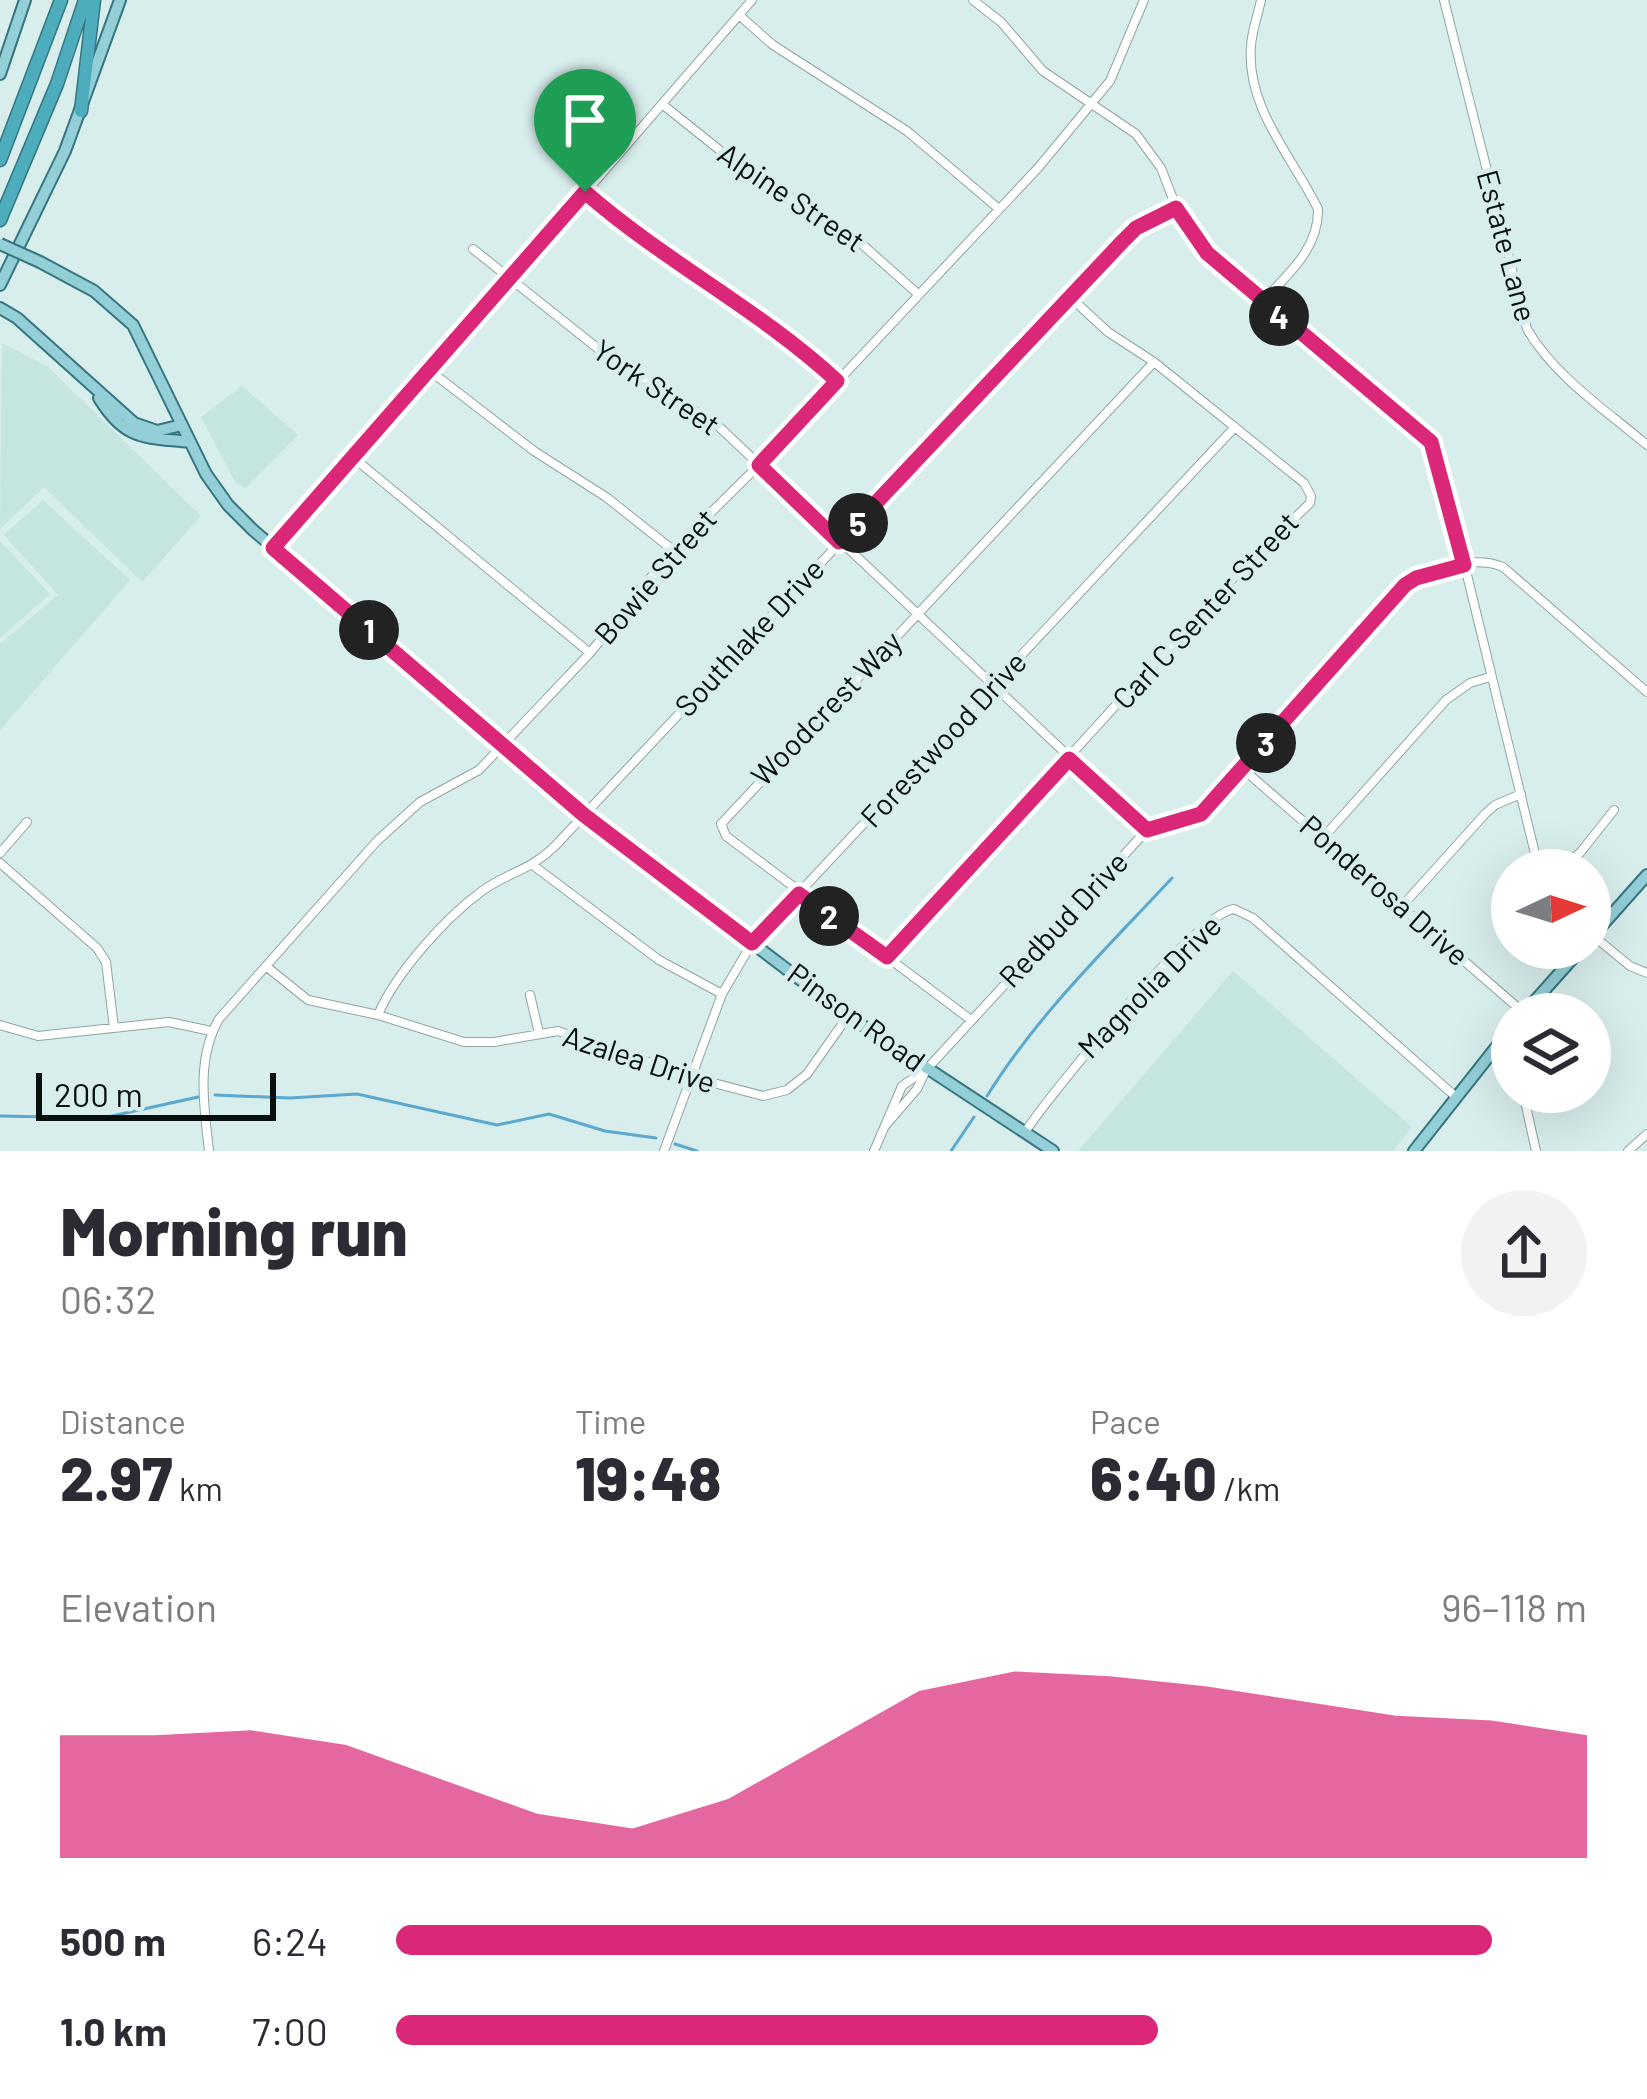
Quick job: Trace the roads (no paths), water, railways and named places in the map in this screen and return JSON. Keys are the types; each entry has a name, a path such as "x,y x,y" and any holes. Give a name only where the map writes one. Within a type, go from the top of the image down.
{"highway":[{"path":"0,160 61,0"},
{"path":"0,220 57,84 85,0"},
{"path":"81,111 94,0"}],"main road":[{"path":"0,74 26,0"},
{"path":"0,285 58,166 120,0"},
{"name":"Pinson Road","path":"0,244 94,291 133,325 221,497 273,548 501,745 584,815 848,1016 1053,1151"},
{"path":"0,308 140,426 157,430 182,424"},
{"path":"91,385 106,409 135,435 153,441 190,442"},
{"path":"1611,914 1647,875"},
{"path":"1542,993 1564,969"},
{"path":"1414,1151 1491,1053"}],"street":[{"path":"273,548 752,0"},
{"path":"973,0 989,10 1042,71 1094,103 1151,151 1176,208 1207,253 1431,442 1534,849"},
{"path":"989,10 996,0"},
{"name":"Bowie Street","path":"212,1031 376,841 420,802 479,770 590,653 673,550 999,209 1110,81 1144,0"},
{"path":"1261,0 1250,48 1252,85 1318,209 1318,224 1302,258 1262,302"},
{"name":"Estate Lane","path":"1444,0 1527,329 1559,368 1647,445"},
{"path":"739,15 772,45 907,130 999,209"},
{"name":"Alpine Street","path":"662,104 736,164 856,239 918,294"},
{"path":"585,192 659,252 771,323 837,381"},
{"name":"Southlake Drive","path":"378,1015 396,980 464,908 482,891 534,866 1136,228 1176,208"},
{"name":"York Street","path":"473,249 605,356 701,412 1147,830"},
{"name":"Carl C Senter Street","path":"887,957 1216,595 1310,502 1310,490 1304,484 1154,362 1108,332 1070,297"},
{"name":"Woodcrest Way","path":"971,1020 799,894 726,836 721,824 1154,362"},
{"path":"429,370 534,452 606,496 673,550"},
{"name":"Forestwood Drive","path":"664,1151 722,994 752,943 1235,427"},
{"path":"356,458 590,653"},
{"path":"1464,565 1503,567 1647,692"},
{"name":"Redbud Drive","path":"874,1151 885,1126 917,1089 926,1070 1147,830 1201,814 1405,585 1464,565"},
{"path":"1322,838 1446,700 1470,683 1490,677"},
{"name":"Ponderosa Drive","path":"1243,769 1501,993"},
{"path":"1403,905 1485,814 1520,794"},
{"path":"1583,849 1614,810"},
{"path":"0,853 27,823"},
{"path":"0,863 97,948 106,962 114,1028"},
{"path":"534,866 658,960 722,994"},
{"name":"Magnolia Drive","path":"1025,1132 1073,1065 1128,1006 1213,917 1234,909 1253,919 1456,1097"},
{"path":"1611,951 1647,973"},
{"name":"Azalea Drive","path":"267,967 308,1000 479,1044 539,1033 576,1035 751,1095 787,1090 807,1074 848,1016"},
{"path":"530,995 539,1033"},
{"path":"0,1025 38,1036 169,1022 212,1031 203,1072 209,1151"},
{"path":"1528,1113 1536,1151"},
{"path":"1628,1151 1647,1134"}],"waterway":[{"path":"987,1096 1051,1009 1172,878"},
{"path":"215,1095 357,1094 497,1125 549,1114 605,1131 656,1138"},
{"path":"0,1116 103,1118 198,1097"},
{"path":"951,1151 974,1117"},
{"path":"675,1144 697,1151"}]}
